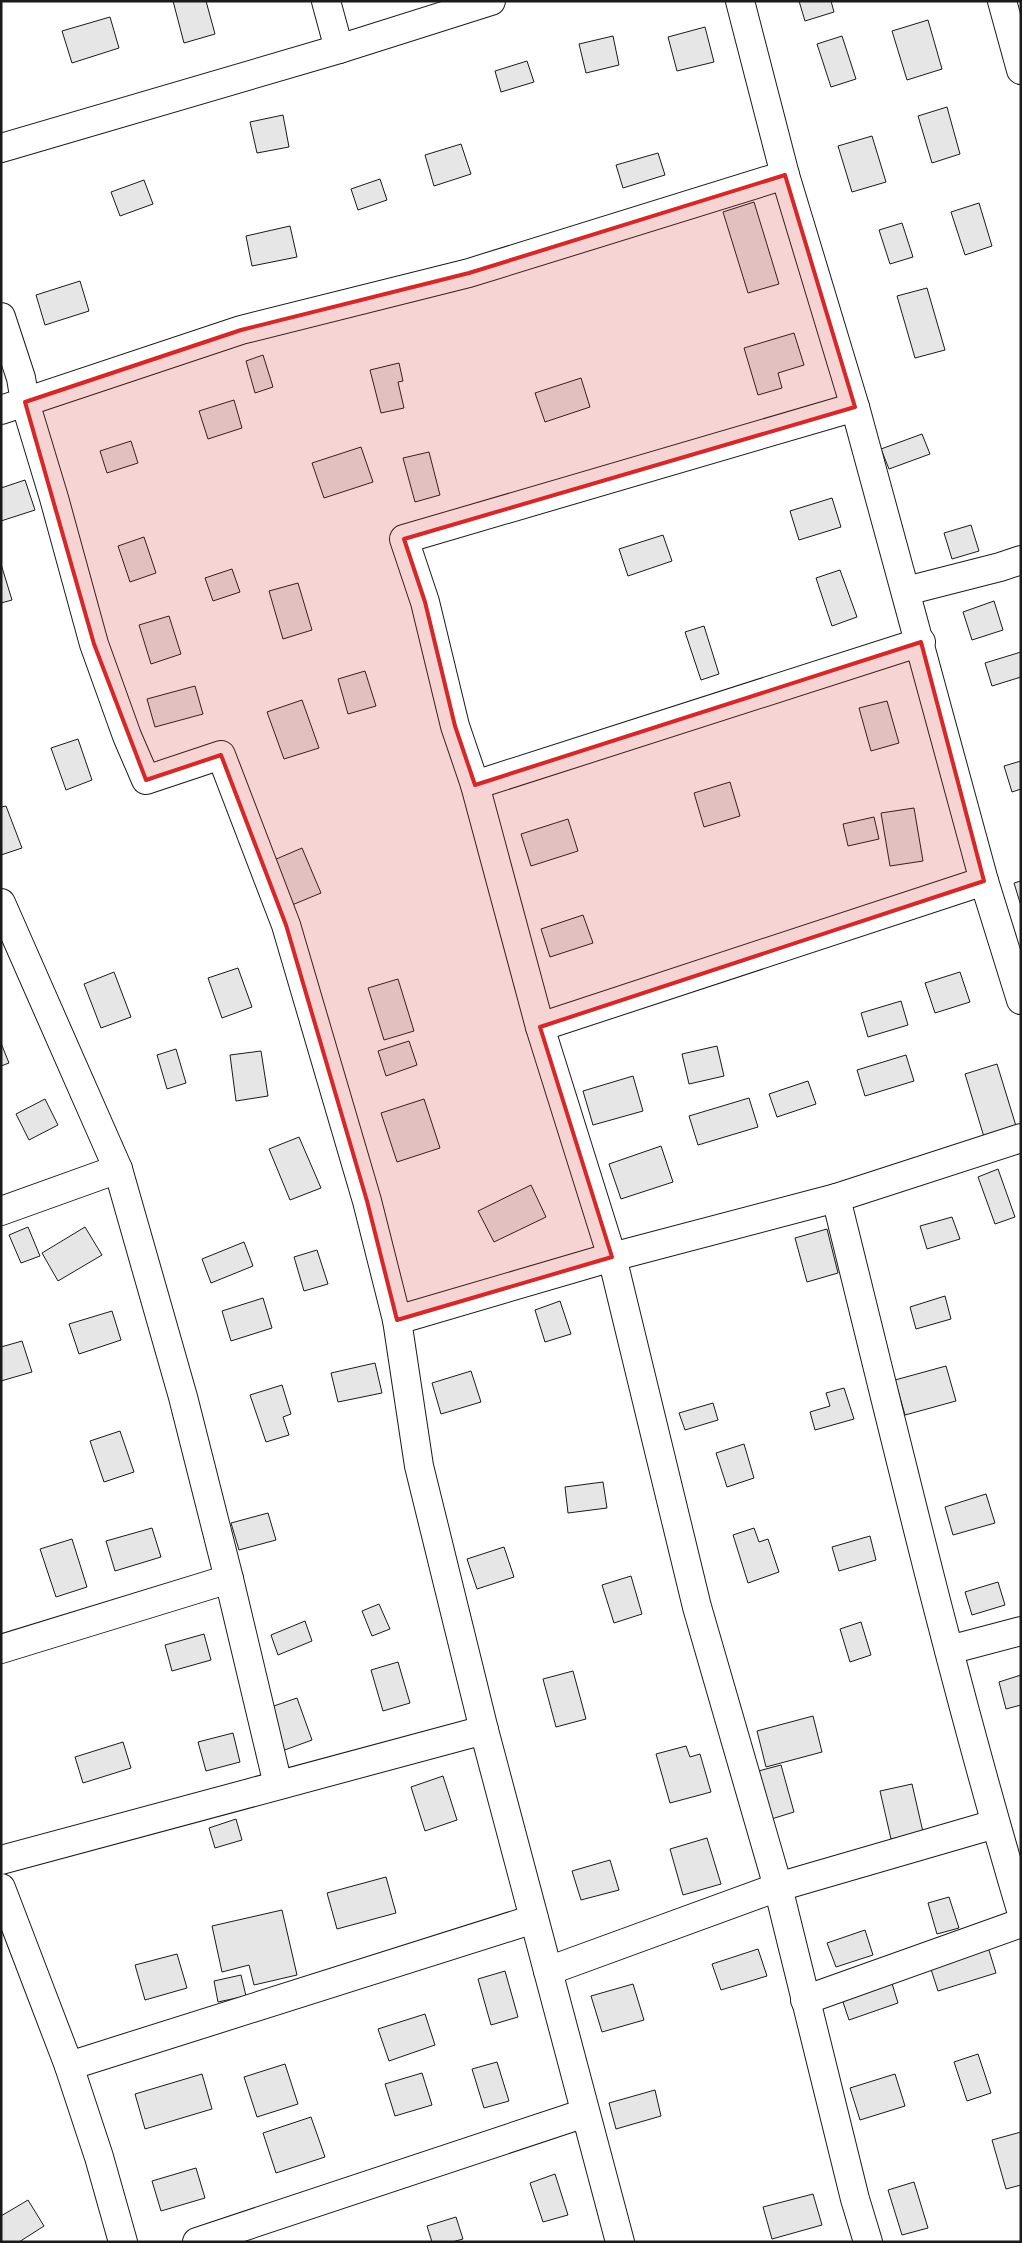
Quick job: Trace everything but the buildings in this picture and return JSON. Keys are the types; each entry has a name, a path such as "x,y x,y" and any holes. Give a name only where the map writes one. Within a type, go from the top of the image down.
{"street":[{"path":"326,1 339,48"},
{"path":"1,148 491,1"},
{"path":"740,1 785,175 855,407 984,880 1021,1000"},
{"path":"1002,1 1021,70"},
{"path":"13,406 241,330 469,273 785,175"},
{"path":"1,317 21,378 13,406 54,498 94,644 127,736 146,780 221,755 286,925 367,1201 397,1320 419,1466 484,1730 620,2242"},
{"path":"855,407 404,539 425,602 455,726 475,785 540,1027 612,1257 697,1607 778,1887 805,2000 868,2242"},
{"path":"906,590 1021,560"},
{"path":"475,785 920,642"},
{"path":"540,1027 984,880"},
{"path":"1,903 118,1169 183,1397 278,1785"},
{"path":"397,1320 612,1257 836,1198 1021,1138"},
{"path":"1,1211 118,1169"},
{"path":"836,1198 995,1824 1021,1910"},
{"path":"1,1649 229,1579"},
{"path":"950,1650 1021,1631"},
{"path":"1,1860 484,1730"},
{"path":"548,1971 778,1887 995,1824"},
{"path":"1,1888 69,2066 99,2157 123,2242"},
{"path":"69,2066 534,1919"},
{"path":"805,2000 1021,1922"},
{"path":"197,2242 585,2113"}],"highlighted area":[{"path":"785,175 855,407 404,539 425,602 455,726 475,785 921,642 984,881 540,1027 612,1257 397,1320 367,1201 286,925 221,755 146,780 94,644 25,402 241,330 469,273"}]}
